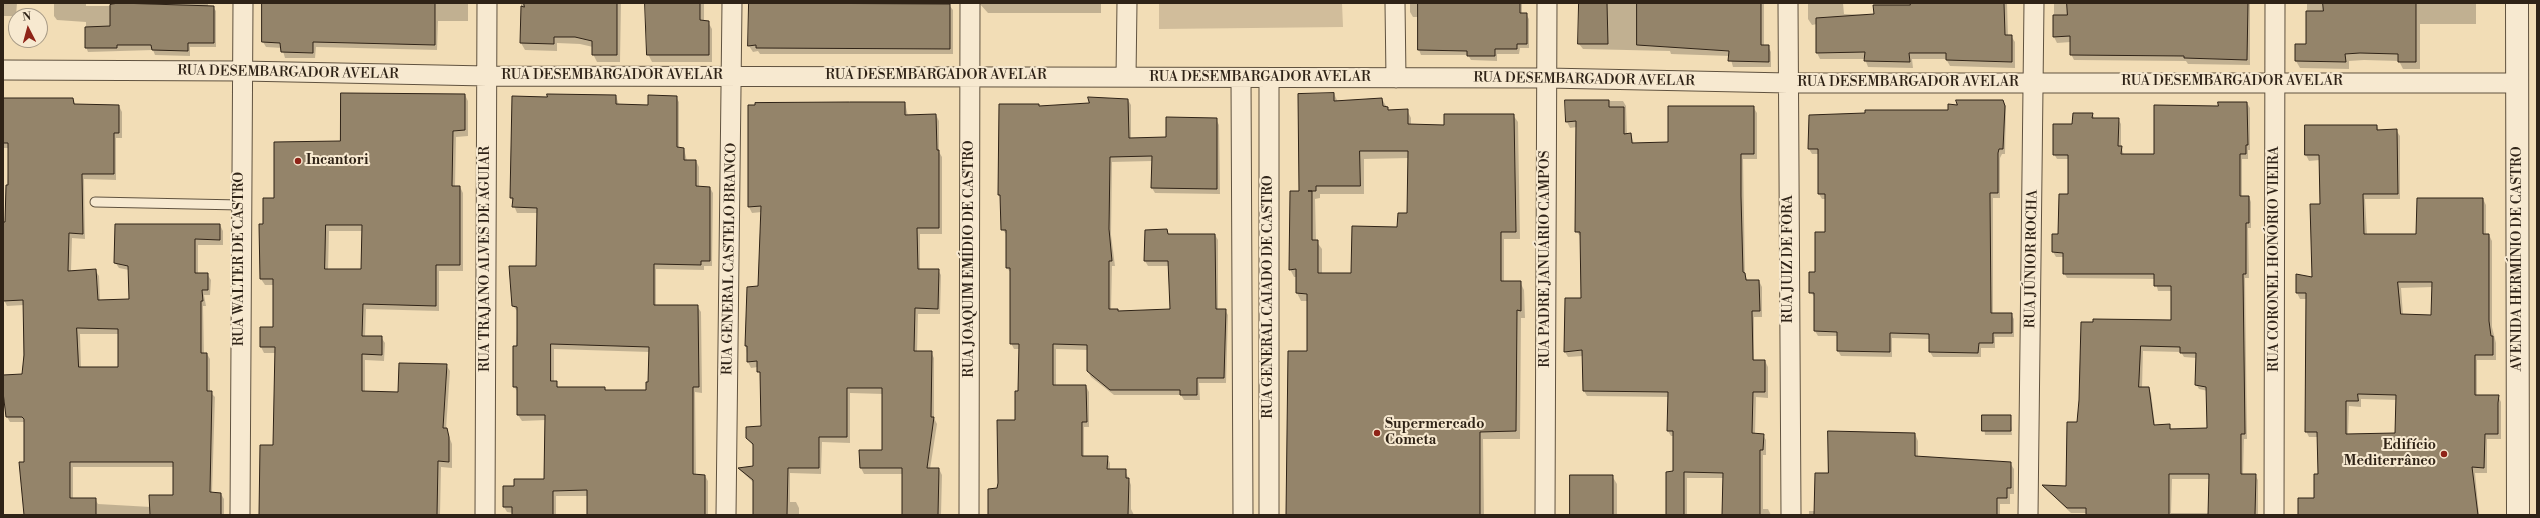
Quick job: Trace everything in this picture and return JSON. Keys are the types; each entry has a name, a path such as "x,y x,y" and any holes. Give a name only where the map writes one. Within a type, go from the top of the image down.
{"street":[{"name":"RUA WALTER DE CASTRO","path":"240,515 240,205 243,3"},
{"name":"RUA TRAJANO ALVES DE AGUIAR","path":"485,515 487,3"},
{"name":"RUA GENERAL CASTELO BRANCO","path":"726,515 732,3"},
{"name":"RUA JOAQUIM EMÍDIO DE CASTRO","path":"969,515 970,3"},
{"path":"1126,77 1127,3"},
{"path":"1395,3 1396,78"},
{"name":"RUA PADRE JANUÁRIO CAMPOS","path":"1545,515 1547,3"},
{"name":"RUA JUIZ DE FORA","path":"1788,3 1791,515"},
{"name":"RUA JÚNIOR ROCHA","path":"2028,515 2034,3"},
{"name":"RUA CORONEL HONÓRIO VIEIRA","path":"2274,515 2275,3"},
{"name":"AVENIDA HERMÍNIO DE CASTRO","path":"2518,3 2518,515"},
{"name":"RUA DESEMBARGADOR AVELAR","path":"3,70 242,71 487,76 969,76 1241,79 1547,78 1788,83 2275,81 2517,83"},
{"name":"RUA GENERAL CAIADO DE CASTRO","path":"1241,79 1243,515"},
{"name":"RUA GENERAL CAIADO DE CASTRO","path":"1269,79 1269,515"}],"lane":[{"path":"95,202 240,205"}],"shaded area":[{"path":"1159,3 1342,3 1343,27 1159,29"},
{"path":"2537,334 2537,515 2536,515"}],"building":[{"path":"118,3 214,6 214,43 188,43 188,51 152,50 151,45 117,45 117,48 85,48 85,27 110,26 110,5"},
{"path":"262,3 435,3 435,45 313,42 313,53 281,52 280,43 262,42"},
{"path":"524,3 617,3 617,55 592,55 592,41 575,37 554,37 554,44 520,43 521,6 524,7"},
{"path":"645,3 700,3 700,20 709,21 709,55 647,55"},
{"path":"749,3 950,4 950,49 756,48 756,45 748,46"},
{"path":"1418,3 1520,3 1520,13 1527,13 1527,44 1517,44 1517,49 1495,49 1495,56 1467,56 1467,51 1418,50"},
{"path":"1579,3 1607,3 1608,44 1578,44"},
{"path":"1637,3 1761,3 1761,45 1769,45 1769,62 1728,61 1729,51 1637,45"},
{"path":"1910,3 2004,3 2005,35 2012,35 2012,62 1946,60 1946,53 1909,53 1910,62 1864,61 1865,52 1816,53 1816,18 1874,14 1873,5 1910,5"},
{"path":"2067,3 2248,3 2247,60 2184,58 2184,56 2070,55 2070,36 2053,37 2053,15 2067,15"},
{"path":"2323,3 2416,3 2416,62 2398,62 2398,54 2360,53 2345,54 2346,62 2295,61 2295,44 2306,44 2306,11 2323,11"},
{"path":"341,93 465,94 465,130 453,131 452,186 460,186 460,265 436,265 436,306 363,304 362,336 382,336 382,355 362,354 362,391 398,392 399,363 447,364 443,428 447,428 449,437 449,462 438,461 437,515 259,515 260,445 273,445 275,347 260,347 260,327 273,327 273,279 260,279 259,224 263,224 263,198 274,198 274,142 340,141","holes":["326,225 362,225 361,269 325,269"]},
{"path":"1334,93 1334,101 1382,98 1383,106 1388,107 1388,110 1408,109 1408,124 1444,125 1444,114 1514,114 1516,232 1501,232 1501,281 1521,281 1521,311 1517,310 1516,431 1480,432 1480,515 1286,515 1288,351 1307,351 1307,294 1296,293 1296,269 1289,270 1290,191 1299,191 1298,94","holes":["1360,151 1408,151 1407,213 1398,213 1397,227 1352,226 1351,273 1318,273 1318,240 1312,240 1312,191 1316,191 1316,186 1360,186"]},
{"path":"547,94 616,95 616,104 648,105 648,95 677,96 677,147 684,148 684,160 696,160 696,186 710,187 710,261 701,261 701,265 654,264 654,305 698,305 699,387 693,387 693,474 705,475 705,515 587,515 587,490 553,491 553,515 512,515 512,507 503,507 503,486 514,486 514,479 544,479 545,415 517,415 517,387 513,387 513,346 517,346 517,307 512,306 509,266 536,266 537,208 512,207 513,198 510,198 512,96 547,97","holes":["551,344 649,347 648,382 646,382 646,390 605,390 605,387 557,387 557,381 551,381"]},
{"path":"1088,97 1128,99 1129,138 1166,137 1166,117 1217,118 1217,189 1151,188 1152,156 1110,157 1109,229 1112,261 1109,261 1109,309 1118,309 1118,311 1170,309 1168,261 1144,261 1145,230 1167,229 1168,234 1215,234 1216,309 1226,309 1224,378 1197,378 1197,395 1180,395 1180,390 1110,390 1087,371 1087,345 1053,344 1053,385 1086,385 1087,422 1082,422 1082,456 1108,456 1107,469 1126,469 1126,478 1129,478 1128,515 988,515 988,489 997,488 998,483 997,420 1015,420 1015,391 1018,391 1019,344 1010,344 1010,268 1006,268 1006,230 1001,230 1000,195 998,195 999,104 1039,104 1039,106 1089,103"},
{"path":"3,98 73,98 74,104 119,105 119,133 114,133 114,174 82,174 83,234 69,233 68,271 96,269 98,300 129,299 128,266 114,263 115,224 220,224 220,240 195,239 195,273 208,273 208,290 202,290 203,301 201,301 201,353 207,353 207,391 212,391 210,492 221,493 221,515 150,515 149,495 173,495 173,462 70,462 70,498 96,498 96,515 24,515 19,462 24,462 24,419 22,417 6,417 3,392 3,375 22,374 24,355 23,300 3,301 3,222 5,222 6,185 8,185 8,143 3,143","holes":["77,328 118,329 118,367 79,367"]},
{"path":"1565,100 1609,100 1609,107 1624,107 1624,134 1631,133 1632,143 1668,142 1668,106 1754,106 1754,154 1741,154 1741,196 1743,272 1745,273 1746,280 1759,280 1760,311 1752,311 1753,360 1765,360 1765,392 1753,392 1752,433 1764,434 1763,450 1760,450 1760,515 1722,515 1723,473 1684,472 1684,515 1666,515 1666,472 1673,471 1673,431 1667,431 1668,392 1583,391 1582,350 1564,352 1565,298 1581,298 1580,232 1575,232 1576,121 1566,122"},
{"path":"1956,100 2003,100 2005,106 2003,149 1999,149 1998,153 1998,193 1990,193 1991,313 2012,313 2012,333 1993,333 1993,343 1979,343 1978,353 1929,352 1929,334 1890,333 1890,352 1837,351 1837,332 1814,331 1814,293 1809,293 1809,272 1815,272 1815,232 1825,232 1825,194 1818,194 1818,149 1808,149 1809,115 1865,113 1865,110 1948,110 1948,104 1957,105"},
{"path":"905,102 905,115 936,114 937,150 939,150 939,228 917,228 918,269 939,269 938,309 915,308 914,351 932,351 931,417 934,417 927,468 939,468 938,515 902,515 902,468 860,468 859,450 882,450 882,388 847,388 847,437 819,437 819,468 788,468 787,515 753,515 753,480 738,468 753,466 753,444 746,438 746,427 761,426 760,372 757,372 757,361 747,362 747,346 745,346 747,287 758,286 761,206 748,207 748,105 755,105 755,103"},
{"path":"2218,102 2247,102 2248,145 2246,145 2246,154 2240,154 2240,196 2249,196 2249,223 2246,223 2246,274 2243,274 2245,434 2241,434 2241,474 2256,474 2255,515 2208,515 2209,474 2169,474 2169,515 2086,515 2086,508 2067,508 2042,485 2066,486 2067,422 2077,422 2081,322 2093,322 2093,319 2171,320 2171,286 2154,286 2154,274 2063,274 2063,253 2052,252 2052,234 2058,234 2059,194 2068,194 2068,155 2053,155 2053,124 2072,124 2073,113 2093,113 2092,118 2119,118 2118,146 2122,146 2121,154 2154,154 2154,105 2218,106","holes":["2141,346 2180,347 2180,353 2196,353 2195,385 2206,387 2207,428 2170,429 2170,424 2154,425 2149,387 2139,387"]},
{"path":"2305,125 2377,125 2377,130 2397,129 2398,194 2363,194 2364,234 2416,234 2417,198 2483,198 2483,234 2489,234 2489,321 2491,336 2493,336 2493,355 2475,355 2475,395 2499,395 2498,434 2485,434 2484,468 2472,467 2478,515 2298,515 2298,498 2314,498 2314,474 2318,474 2317,432 2305,432 2306,293 2296,293 2296,274 2312,277 2310,204 2320,204 2319,155 2305,155","holes":["2398,282 2432,282 2431,315 2401,314","2358,394 2396,395 2395,433 2346,434 2346,401 2358,401"]},
{"path":"1982,415 2011,415 2011,431 1982,431"},
{"path":"1828,431 1915,433 1915,456 2011,462 2011,488 2007,488 2007,498 1997,498 1997,515 1814,515 1815,473 1828,473"},
{"path":"1570,475 1613,475 1613,515 1570,515"}],"place":[{"name":"Incantori","path":"298,161"},
{"name":"Supermercado Cometa","path":"1377,433"},
{"name":"Edifício Mediterrâneo","path":"2444,454"}]}
